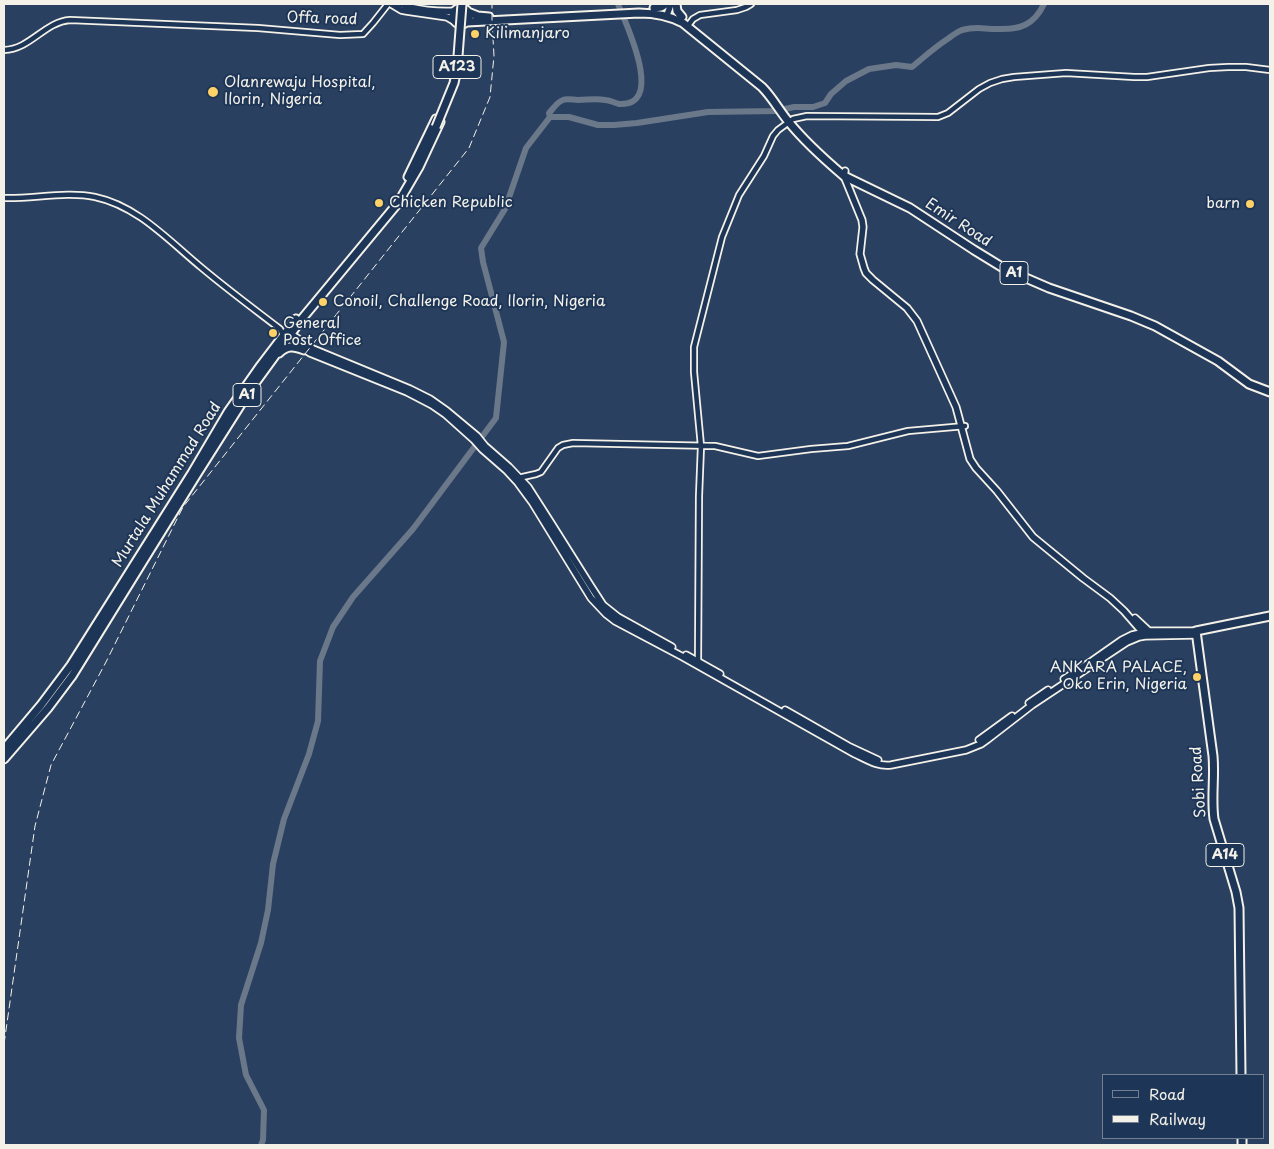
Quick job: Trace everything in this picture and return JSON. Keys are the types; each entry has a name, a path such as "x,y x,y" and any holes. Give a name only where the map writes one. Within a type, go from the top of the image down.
{"highway":[{"path":"676,4 677,11 682,17"},
{"name":"A1","path":"462,7 453,17 461,22 617,12"},
{"name":"A1","path":"461,22 470,17 462,7"},
{"name":"A1","path":"462,7 474,15 487,17 639,11 661,7 669,11"},
{"name":"A123","path":"417,166 454,76 462,7"},
{"name":"A1","path":"639,11 655,13 669,11"},
{"name":"Emir Road","path":"669,11 682,17 688,25"},
{"name":"Emir Road","path":"669,11 766,84 791,121 813,148 847,175 910,208 1005,269 1049,288 1131,316 1154,326 1218,361 1248,384 1270,390"},
{"name":"Murtala Muhammad Road","path":"4,749 50,694 76,657 192,473 228,412 286,333 386,212 417,166 455,74 461,22"},
{"name":"Murtala Muhammad Road","path":"4,759 48,708 72,676 235,413 273,358 286,333"},
{"path":"273,358 289,347 304,350"},
{"path":"1196,633 1220,631 1270,618"},
{"name":"Sobi Road","path":"1196,633 1213,756 1214,819 1239,908 1240,1074"}],"main road":[{"path":"390,4 406,12 447,17 461,22"},
{"path":"401,4 436,11 462,7"},
{"path":"669,11 676,4"},
{"path":"847,175 862,220 863,234 860,254 866,273 907,308 917,321 956,407 963,427 970,459 1033,537 1110,598 1147,634"},
{"path":"286,333 304,350 314,355 407,392 424,401 445,414 476,438"},
{"path":"286,333 313,350 410,389 430,399 447,411 483,447 528,486 596,595 608,610 698,664 825,735 880,761 893,762 974,743 984,738 1036,697 1132,635 1196,633"}],"street":[{"name":"Offa road","path":"4,50 24,45 54,24 64,20 80,19 258,28 340,35 363,34 390,4"},
{"path":"688,25 700,14 742,9 751,4"},
{"path":"698,664 701,446 694,372 694,347 719,248 733,208 778,130 801,117 813,116 938,117 948,113 990,82 1014,77 1066,73 1147,77 1228,67 1270,70"},
{"path":"4,198 78,195 95,197 121,205 159,231 202,269 286,333"},
{"path":"518,478 541,472 558,448 573,443 715,446 758,456 848,446 908,431 963,427"}],"waterway":[{"path":"261,1145 263,1140 264,1110 246,1075 239,1038 241,1005 261,943 268,910 273,864 284,819 309,754 318,721 320,661 333,627 353,597 413,529 496,418 504,342 481,248 505,209 526,148 550,117 549,113 557,104 566,99 609,100 619,104 633,101 640,92 639,63 618,4"},
{"path":"550,117 569,117 598,125 614,125 708,112 776,111 794,107 813,107 825,103 831,94 846,81 869,69 896,65 912,67 960,31 971,28 1005,29 1019,27 1036,17 1044,4"}],"railway":[{"path":"4,1044 35,826 51,765 106,662 183,507 469,148 490,97 494,56 492,4"}],"place":[{"name":"Kilimanjaro","path":"475,34"},
{"name":"Olanrewaju Hospital, Ilorin, Nigeria","path":"213,92"},
{"name":"Chicken Republic","path":"379,203"},
{"name":"barn","path":"1250,204"},
{"name":"Conoil, Challenge Road, Ilorin, Nigeria","path":"323,302"},
{"name":"General Post Office","path":"273,333"},
{"name":"ANKARA PALACE, Oko Erin, Nigeria","path":"1197,677"}]}
